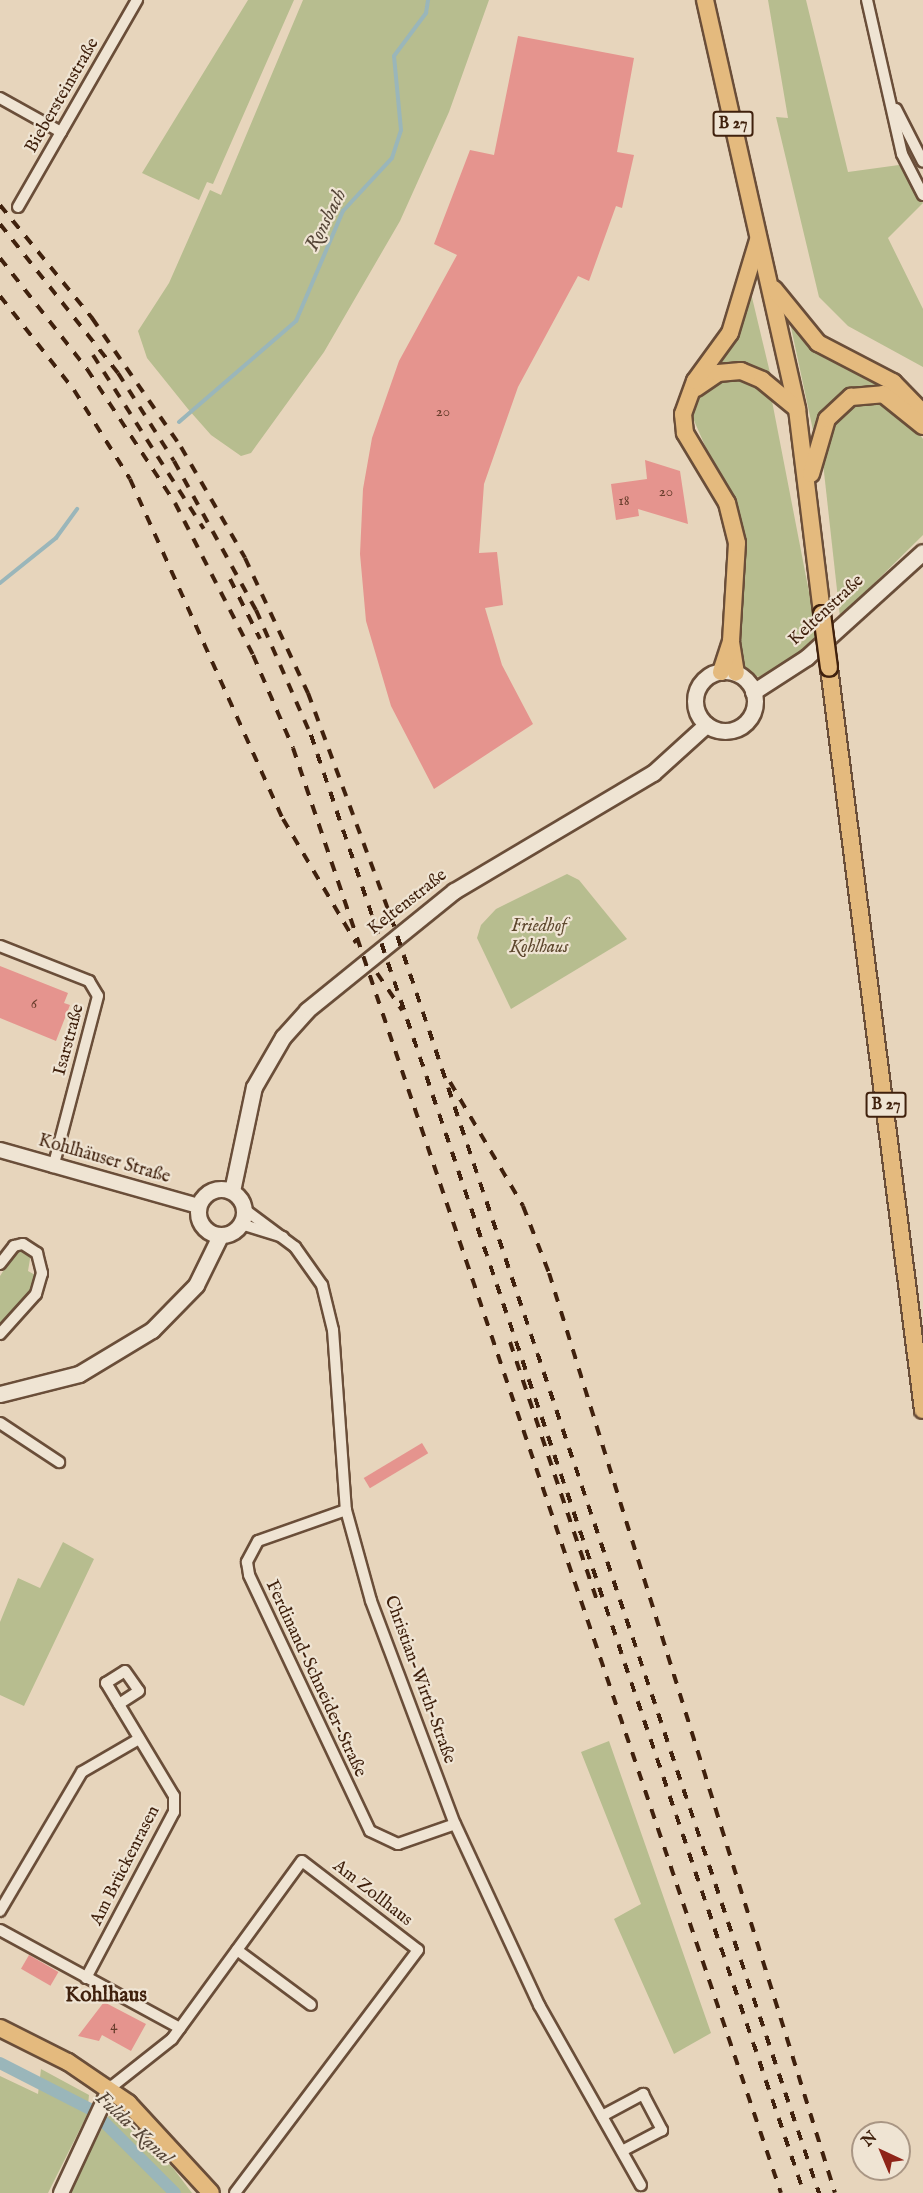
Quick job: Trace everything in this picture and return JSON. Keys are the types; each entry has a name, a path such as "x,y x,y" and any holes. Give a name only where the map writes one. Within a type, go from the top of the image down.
{"main road":[{"name":"B 27","path":"705,0 797,409 809,486 822,614 923,1410"},
{"path":"728,672 738,569 735,530 727,503 685,433 686,400 730,333 759,239"},
{"path":"769,280 818,343 893,382 923,413"},
{"path":"686,400 707,378 741,371 762,380 797,409"},
{"path":"809,486 820,432 831,412 851,397 883,394 923,426"},
{"name":"Keltenstraße","path":"753,692 807,657 923,552"},
{"path":"728,672 753,692 753,710 742,726 724,731 706,725 696,711 696,692 707,676 728,672"},
{"name":"Keltenstraße","path":"232,1191 254,1087 282,1037 307,1010 454,891 653,773 706,725"},
{"path":"0,1394 79,1374 152,1330 196,1285 220,1236 243,1217 232,1191 212,1191 198,1206 204,1229 220,1236"},
{"path":"0,2028 147,2120 210,2193"}],"street":[{"name":"Biebersteinstraße","path":"18,207 137,0"},
{"path":"867,0 893,102 902,154 923,195"},
{"path":"0,98 62,132"},
{"path":"893,102 923,162"},
{"name":"Isarstraße","path":"0,946 89,981 98,996 53,1167"},
{"name":"Kohlhäuser Straße","path":"0,1150 53,1167 198,1206"},
{"name":"Christian-Wirth-Straße","path":"243,1217 283,1238 315,1271 331,1312 346,1510 371,1601 455,1824 539,2005 641,2185"},
{"path":"0,1264 15,1246 23,1244 37,1253 42,1273 36,1294 0,1334"},
{"path":"0,1422 60,1462"},
{"name":"Ferdinand-Schneider-Straße","path":"346,1510 258,1541 247,1562 249,1575 370,1831 398,1844 455,1824"},
{"name":"Am Brückenrasen","path":"86,1977 174,1812 174,1796 119,1704"},
{"path":"0,1911 82,1772 139,1739"},
{"name":"Am Zollhaus","path":"105,2095 180,2028 302,1861 418,1950 409,1967 235,2193"},
{"path":"0,1930 180,2028"},
{"path":"237,1950 311,2006"},
{"path":"602,2116 643,2094 662,2130 622,2151"},
{"path":"61,2193 105,2095"}],"green space":[{"path":"248,0 294,0 213,184 207,182 199,200 142,173"},
{"path":"303,0 489,0 449,112 400,221 324,352 251,453 241,456 211,435 188,409 147,358 138,331 169,283 210,190 221,195"},
{"path":"768,0 806,0 848,172 899,165 923,203 888,238 923,309 923,367 848,326 819,297 776,117 788,118"},
{"path":"750,289 771,377 749,365 716,368 715,364 742,323"},
{"path":"789,318 825,358 894,389 876,385 850,390 814,435"},
{"path":"731,374 765,389 772,401 815,623 816,637 808,647 759,677 742,671 738,654 744,535 692,416 702,391"},
{"path":"875,398 908,418 923,439 923,535 840,617 823,463 832,423 849,405"},
{"name":"Friedhof Kohlhaus","path":"567,874 579,880 627,939 511,1009 477,938 481,925 496,909"},
{"path":"18,1248 31,1253 28,1271 37,1276 31,1292 0,1325 0,1276"},
{"path":"63,1542 94,1559 24,1706 0,1695 0,1622 18,1578 40,1588"},
{"path":"609,1741 711,2033 674,2054 614,1919 641,1904 581,1752"},
{"path":"41,2069 89,2095 87,2115 48,2193 0,2193 0,2076 38,2094"},
{"path":"113,2108 173,2168 192,2193 67,2193"}],"building":[{"path":"518,36 634,58 617,152 634,155 622,208 616,206 589,281 578,276 518,387 484,484 479,553 497,552 503,605 485,608 502,665 533,724 434,789 391,706 366,621 360,554 363,489 372,438 399,361 457,255 434,244 470,150 494,155"},
{"path":"645,460 680,471 688,524 638,509 639,516 616,520 611,484 647,479"},
{"path":"0,966 68,993 64,1003 70,1005 56,1041 0,1018"},
{"path":"422,1443 428,1453 370,1488 364,1478"},
{"path":"29,1955 58,1972 50,1986 21,1969"},
{"path":"104,2002 146,2024 131,2051 102,2035 99,2041 78,2036"}],"waterway":[{"name":"Ronsbach","path":"179,422 296,321 343,211 392,158 401,130 394,56 426,13 428,0"},
{"name":"Ronsbach","path":"0,583 56,538 77,509"},
{"name":"Fulda-Kanal","path":"0,2063 92,2110 175,2193"}],"railway":[{"path":"0,205 92,318 181,447 245,558 308,693 391,917 819,2193"},
{"path":"0,224 118,373 174,461 256,610 311,735 804,2193"},
{"path":"0,258 87,369 175,503 253,655 293,748 781,2193"},
{"path":"0,296 74,390 130,479 283,819 356,943"},
{"path":"93,355 204,529"},
{"path":"230,579 260,639"},
{"path":"377,973 402,1010"},
{"path":"450,1082 523,1206 549,1273 835,2193"},
{"path":"510,1342 599,1606"}],"district":[{"name":"Kohlhaus","path":"106,1996"}]}
